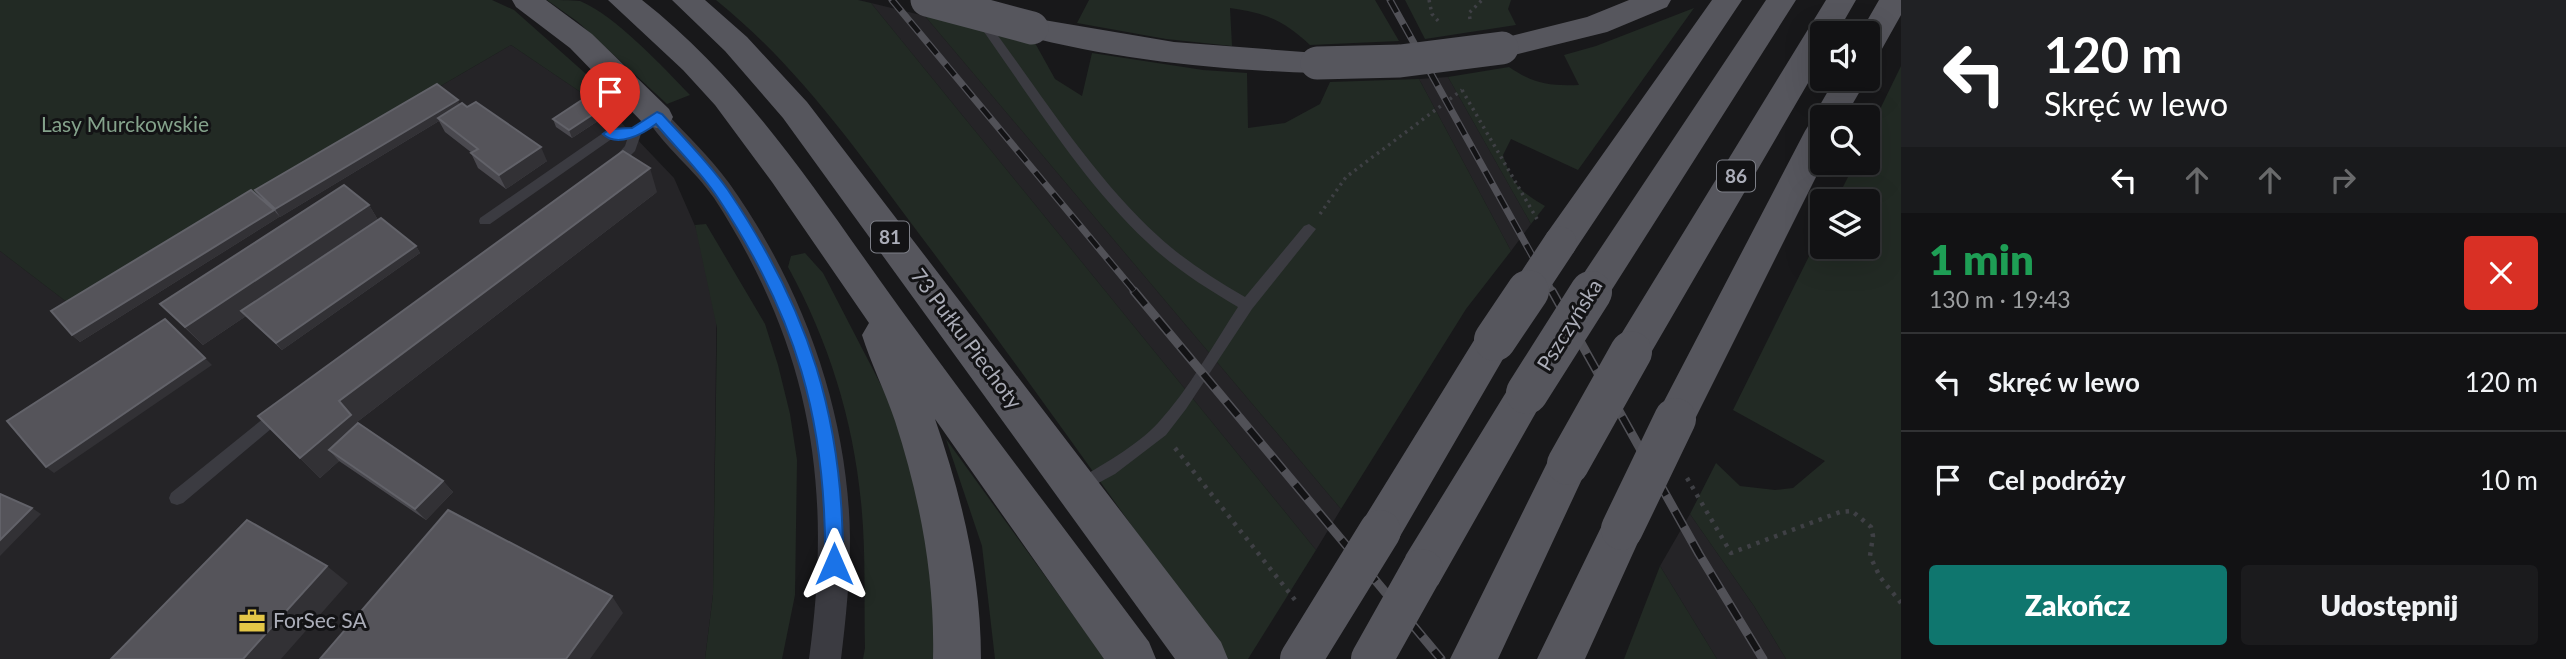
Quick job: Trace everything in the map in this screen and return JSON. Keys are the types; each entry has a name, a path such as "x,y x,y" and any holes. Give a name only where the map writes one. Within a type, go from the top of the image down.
{"main road":[{"path":"527,0 581,41 646,125"},
{"name":"81","path":"622,0 684,51 731,103 779,164 865,290"},
{"name":"73 Pułku Piechoty","path":"687,0 736,44 795,110 1204,659"},
{"path":"927,0 1032,28 1157,52 1220,59 1317,63 1400,61 1502,48 1596,25 1656,0"},
{"path":"1301,659 1495,341 1727,0"},
{"name":"Pszczyńska","path":"1372,659 1422,569 1527,394 1782,0"},
{"name":"86","path":"1477,653 1568,464 1631,352 1841,0"},
{"path":"1880,25 1894,0"},
{"path":"1561,659 1675,419 1810,155"},
{"path":"865,290 915,420 948,539 958,636 957,659"},
{"path":"865,290 1132,659"}],"street":[{"path":"646,125 705,170 760,251 789,310 808,362 826,431 835,516 834,587 825,659"}],"lane":[{"path":"966,0 1094,172 1141,228 1200,277 1247,305"},
{"path":"597,177 619,162 646,125"},
{"path":"485,221 610,134 646,125"},
{"path":"1077,488 1110,469 1161,430 1181,405 1247,305 1309,229"},
{"path":"177,498 293,402"}],"path":[{"path":"1470,24 1469,13 1482,0"},
{"path":"1309,229 1346,177 1447,103 1472,81"},
{"path":"1161,430 1299,605"}],"shaded area":[{"path":"871,3 925,16 1341,509 1316,550"},
{"path":"511,45 613,114 674,178 717,276 713,595 705,659 0,659 0,251 68,303"},
{"path":"1448,77 1531,224 1511,251 1419,79"},
{"path":"1690,514 1754,606 1786,659 1717,659 1660,566"}],"green space":[{"name":"Lasy Murckowskie","path":"0,0 492,0 514,10 621,105 613,114 511,45 68,303 0,251"},
{"path":"547,0 580,1 594,8 638,43 690,95 667,104 578,22"},
{"path":"716,0 858,0 871,3 1316,550 1248,659 1227,659 998,340 826,111 774,53"},
{"path":"1089,0 1375,0 1399,41 1310,45 1291,29 1273,19 1230,8 1232,46 1166,39 1077,23"},
{"path":"1405,0 1511,0 1508,9 1516,25 1425,39"},
{"path":"1694,8 1578,170 1511,139 1503,155 1513,180 1529,196 1545,206 1531,224 1448,77 1509,67 1542,83 1579,85 1564,55 1596,46"},
{"path":"925,16 1035,43 1055,79 1082,96 1092,53 1203,70 1247,73 1248,128 1285,123 1320,104 1330,82 1419,79 1511,251 1466,309 1341,509"},
{"path":"1901,66 1901,659 1786,659 1754,606 1690,514 1716,463 1740,486 1775,490 1793,488 1825,461 1733,410 1810,254 1810,259 1880,259 1880,189 1842,189 1849,175 1880,175 1880,109"},
{"path":"706,224 765,324 790,414 797,460 795,595 782,659 705,659 713,595 717,328 695,225"},
{"path":"805,253 823,273 895,412 930,525 937,659 863,659 863,520 857,471 845,410 827,351 788,267 791,256"},
{"path":"946,439 1105,659 995,659 982,546"},
{"path":"1660,566 1717,659 1624,659"}],"building":[{"path":"437,84 458,100 275,209 255,190"},
{"path":"585,98 601,109 569,130 553,119"},
{"path":"476,102 541,147 499,175 471,153 478,149 438,118 462,103 467,107"},
{"path":"623,151 650,168 339,401 351,415 300,458 258,416"},
{"path":"344,185 369,205 185,327 160,304"},
{"path":"251,190 274,210 72,335 51,311"},
{"path":"381,218 416,246 276,343 241,311"},
{"path":"165,319 205,358 46,467 7,421"},
{"path":"358,423 443,481 415,509 329,450"},
{"path":"0,494 32,508 0,540"},
{"path":"448,510 612,596 566,659 320,659"},
{"name":"ForSec SA","path":"247,520 327,566 243,659 111,659"}],"railway":[{"path":"892,0 1136,293"},
{"path":"1390,0 1553,293"},
{"path":"1134,291 1441,659"},
{"path":"1552,291 1699,554 1763,659"}],"place":[{"name":"ForSec SA","path":"252,621"}],"route":[{"path":"610,134 636,132 657,117 722,192 776,281 808,362 826,431 835,516 834,564"}]}
